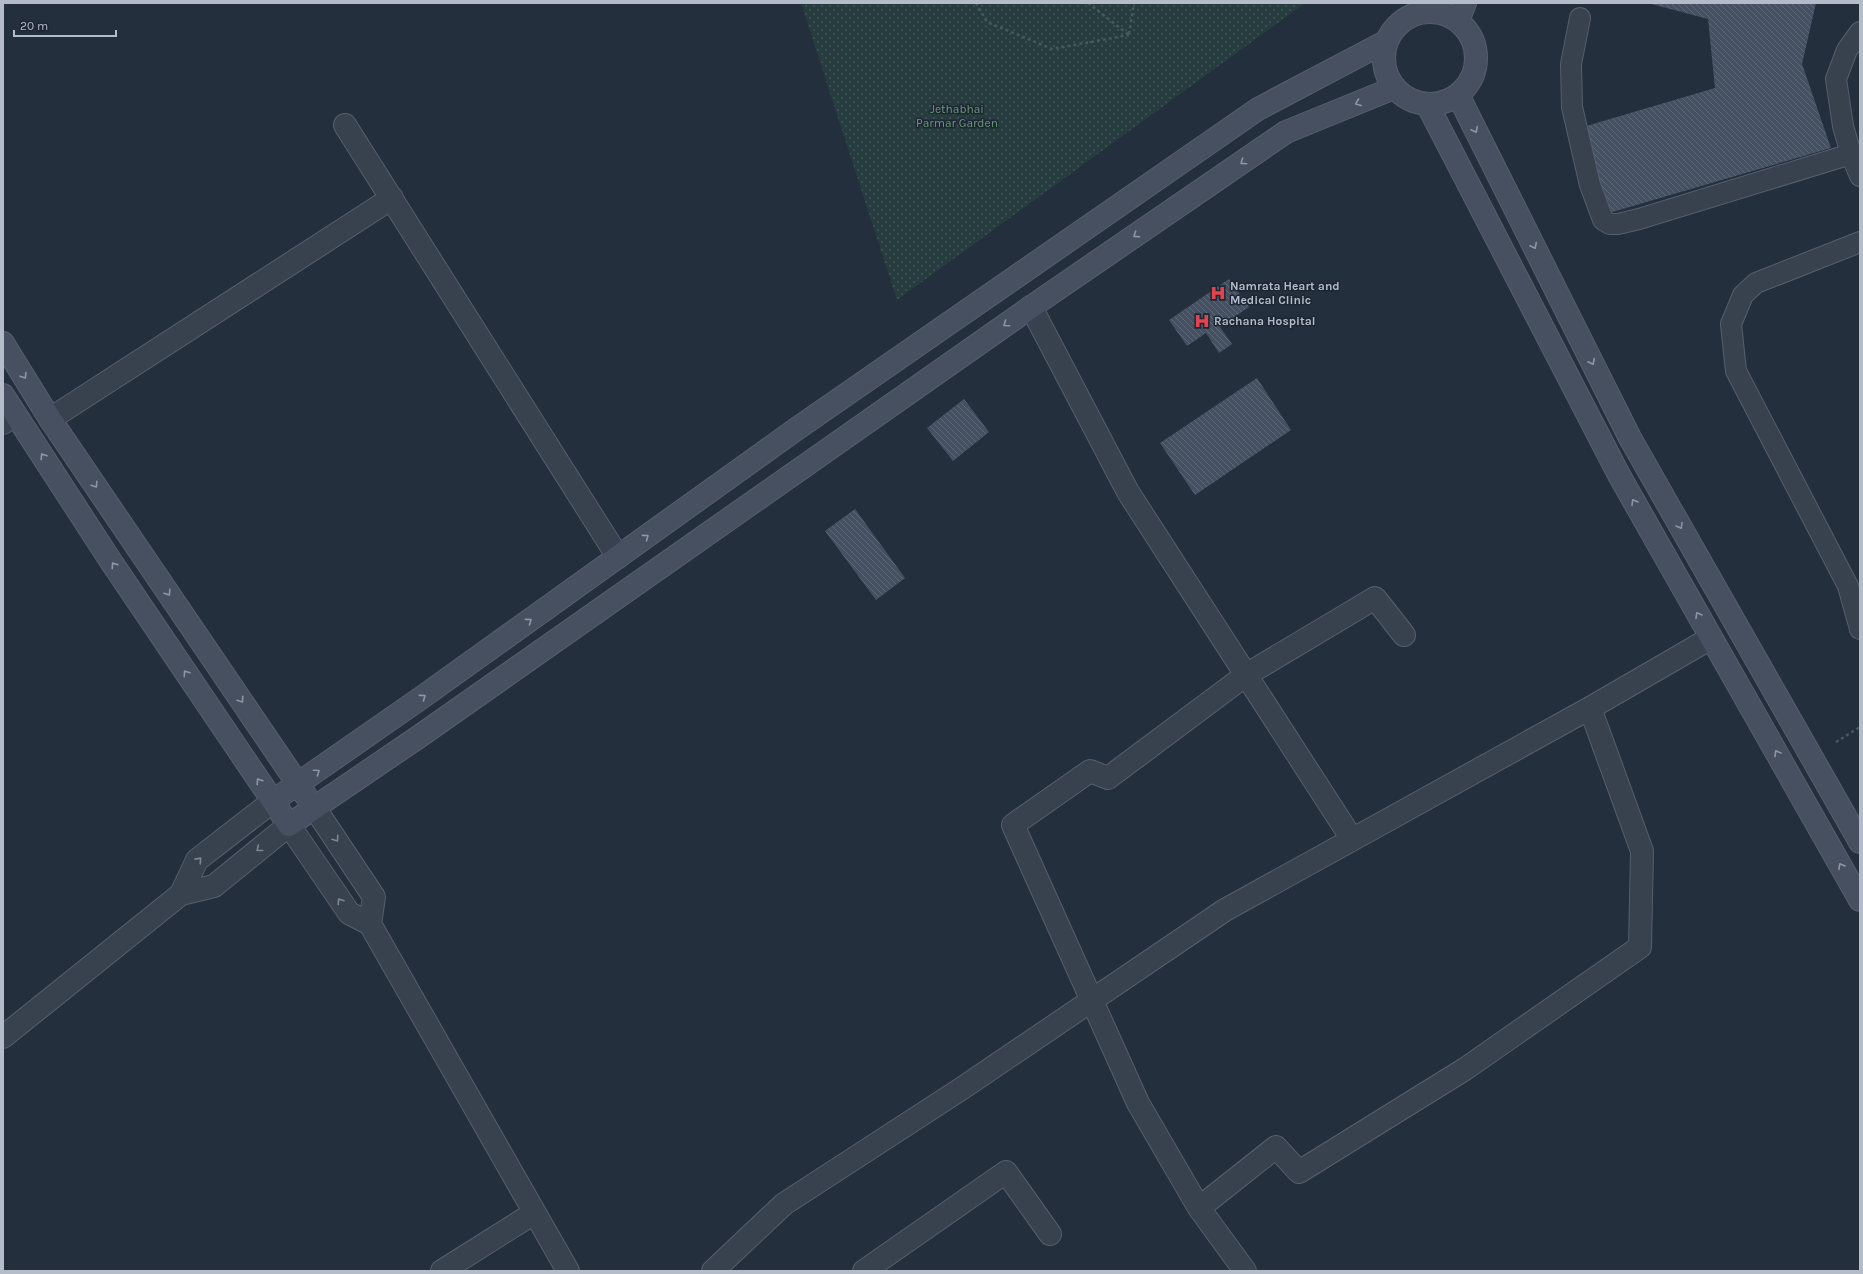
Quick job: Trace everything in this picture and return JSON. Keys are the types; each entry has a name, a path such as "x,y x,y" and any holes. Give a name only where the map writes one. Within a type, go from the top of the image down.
{"main road":[{"path":"1434,7 1446,14 1462,12 1468,32 1474,44 1476,58 1474,72 1468,85 1458,95 1438,104 1427,104 1415,102 1394,88 1384,65 1384,53 1387,41 1394,29 1405,19 1434,7"},
{"path":"273,801 298,785 795,430 1258,109 1387,41"},
{"path":"3,395 9,418 110,560 289,824 417,738 1031,307 1286,132 1394,88"},
{"path":"1458,95 1630,438 1860,842"},
{"path":"1427,104 1619,475 1860,900"},
{"path":"3,343 50,419 314,807"}],"street":[{"path":"345,125 618,557"},
{"path":"50,419 392,198"},
{"path":"1031,307 1128,492 1352,840"},
{"path":"1245,1271 1199,1208 1138,1103 1012,825 1090,771 1108,778 1246,675 1375,598 1404,635"},
{"path":"713,1271 784,1204 962,1089 1225,910 1590,708 1711,638"},
{"path":"1199,1208 1276,1147 1299,1172 1465,1069 1640,947 1642,852 1590,708"},
{"path":"181,894 197,860 273,801"},
{"path":"314,807 374,897 370,924"},
{"path":"3,1037 181,894 214,886 289,824 349,913 370,924 568,1271"},
{"path":"864,1271 1006,1172 1050,1234"},
{"path":"442,1271 534,1213"}],"lane":[{"path":"1580,18 1571,64 1572,107 1590,184 1603,220 1610,224 1618,224 1638,219 1850,154"},
{"path":"1860,32 1847,50 1836,79 1850,154 1860,176"},
{"path":"1860,242 1756,283 1743,295 1731,324 1736,372 1848,586 1860,629"}],"path":[{"path":"976,3 987,22 1052,49 1129,35"},
{"path":"1089,3 1129,35"},
{"path":"1129,35 1134,3"}],"green space":[{"name":"Jethabhai Parmar Garden","path":"801,3 1305,3 897,300"}],"building":[{"path":"1648,3 1816,3 1802,64 1831,148 1609,213 1583,127 1715,88 1708,19"},
{"path":"1229,279 1249,307 1220,327 1232,344 1219,353 1206,333 1187,346 1169,320"},
{"path":"1257,378 1291,430 1195,495 1160,443"},
{"path":"964,399 989,432 953,461 927,428"},
{"path":"855,509 905,578 876,600 825,531"}],"place":[{"name":"Namrata Heart and Medical Clinic","path":"1218,293"},
{"name":"Rachana Hospital","path":"1202,321"}]}
